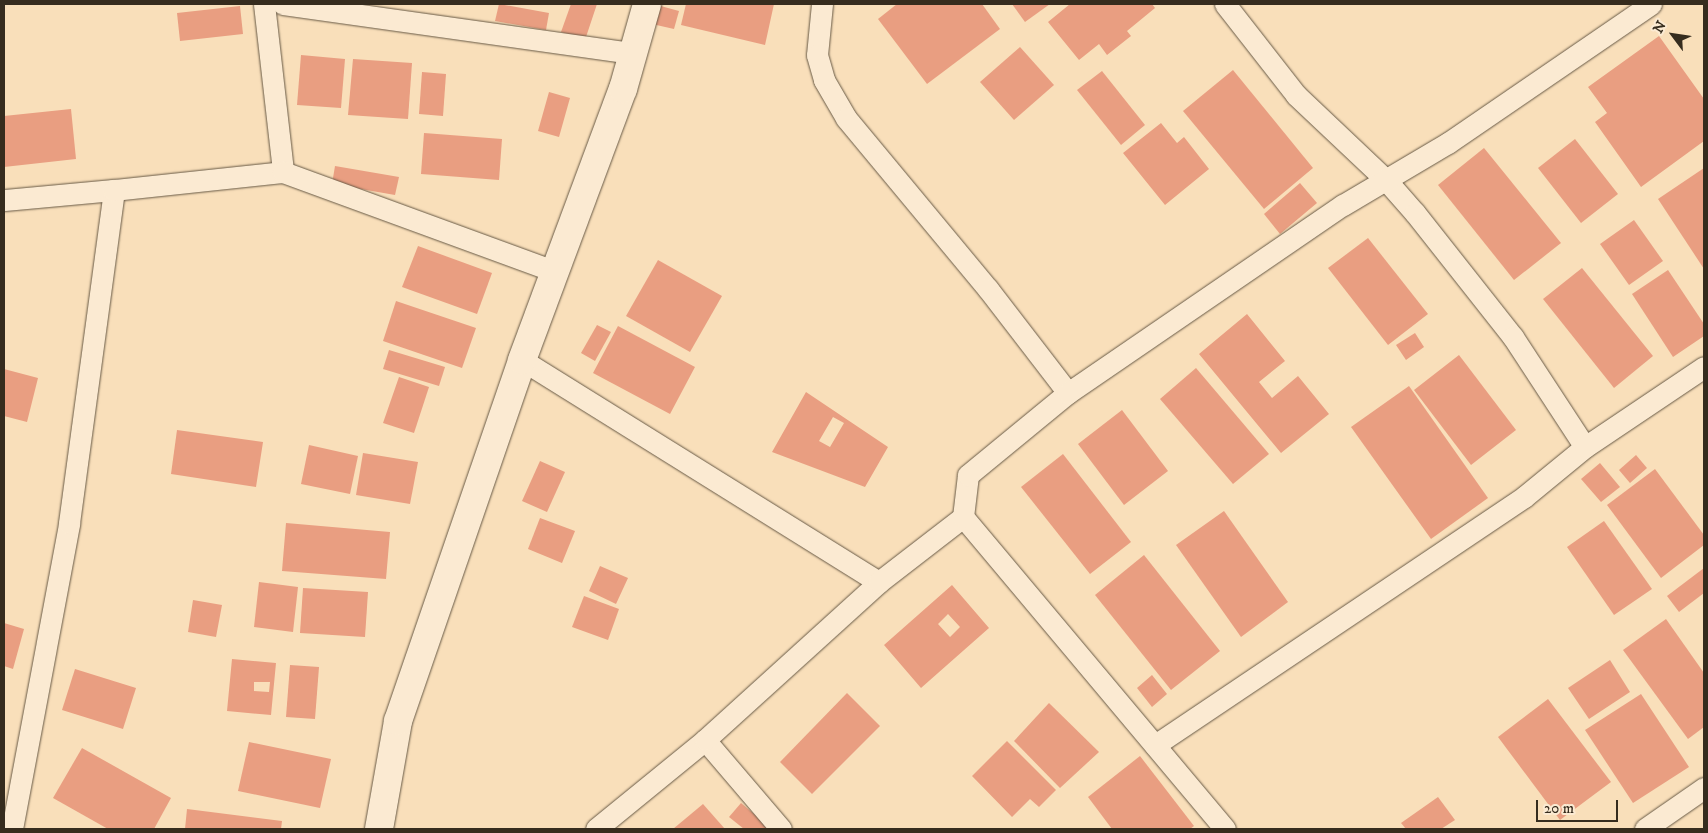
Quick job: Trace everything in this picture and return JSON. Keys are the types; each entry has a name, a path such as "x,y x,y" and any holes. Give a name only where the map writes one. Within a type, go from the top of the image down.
{"street":[{"path":"264,4 283,172"},
{"path":"283,4 633,53"},
{"path":"379,829 398,721 522,360 623,90 646,4"},
{"path":"822,4 817,55 824,80 846,118 988,289 1068,393"},
{"path":"1226,4 1296,95 1386,180 1513,336 1585,447"},
{"path":"1225,829 964,517 968,475 1068,393 1343,205 1448,143 1651,4"},
{"path":"4,200 283,172 554,271"},
{"path":"12,829 69,523 114,190"},
{"path":"522,360 879,582"},
{"path":"1155,745 1524,497 1585,447 1704,367"},
{"path":"596,829 705,740 879,582 964,517"},
{"path":"705,740 781,829"},
{"path":"1645,829 1704,788"}],"building":[{"path":"499,4 549,13 546,30 495,21"},
{"path":"571,4 597,4 585,40 561,32"},
{"path":"686,4 774,4 765,45 681,25"},
{"path":"897,4 982,4 1000,29 927,84 878,19"},
{"path":"1012,4 1050,4 1025,22"},
{"path":"1070,4 1152,4 1155,8 1127,31 1131,36 1107,55 1099,44 1079,60 1048,22"},
{"path":"657,5 679,11 674,29 652,24"},
{"path":"240,6 243,34 180,41 177,13"},
{"path":"1659,36 1704,99 1704,141 1641,187 1595,122 1607,113 1588,87"},
{"path":"1020,47 1054,85 1014,120 980,82"},
{"path":"301,55 345,59 341,108 297,105"},
{"path":"353,59 412,63 408,119 348,115"},
{"path":"1233,70 1313,168 1264,209 1183,111"},
{"path":"1102,71 1145,125 1121,145 1077,90"},
{"path":"422,72 446,74 443,116 419,114"},
{"path":"549,92 570,98 559,137 538,131"},
{"path":"71,109 76,159 4,167 4,116"},
{"path":"1161,123 1177,143 1184,137 1209,169 1165,205 1123,153"},
{"path":"424,133 502,139 499,180 421,174"},
{"path":"1575,139 1618,194 1581,223 1538,168"},
{"path":"1484,148 1561,243 1514,280 1438,185"},
{"path":"335,166 399,177 395,195 332,184"},
{"path":"1704,168 1704,269 1658,199"},
{"path":"1300,183 1317,203 1280,234 1264,214"},
{"path":"1634,220 1663,261 1629,285 1600,244"},
{"path":"1368,238 1428,314 1388,345 1328,268"},
{"path":"418,246 492,273 477,314 402,287"},
{"path":"658,260 722,296 690,352 626,316"},
{"path":"1582,268 1653,356 1614,388 1543,299"},
{"path":"1668,270 1704,324 1704,336 1673,357 1632,294"},
{"path":"396,301 476,328 462,368 383,341"},
{"path":"1247,314 1285,361 1259,382 1272,398 1298,376 1329,414 1281,453 1199,354"},
{"path":"597,325 611,332 595,361 581,353"},
{"path":"618,326 695,367 670,414 593,373"},
{"path":"1415,333 1424,347 1406,360 1396,345"},
{"path":"389,350 445,367 439,386 383,369"},
{"path":"1459,355 1516,430 1471,465 1414,390"},
{"path":"1196,368 1269,454 1233,484 1160,399"},
{"path":"4,369 38,378 27,422 4,416"},
{"path":"399,377 429,387 414,433 383,423"},
{"path":"1409,386 1488,498 1431,539 1351,427"},
{"path":"806,392 888,447 865,487 772,452","holes":["833,417 844,423 830,447 819,441"]},
{"path":"1122,410 1168,471 1124,505 1078,444"},
{"path":"177,430 263,442 256,487 171,474"},
{"path":"309,445 358,456 350,494 301,484"},
{"path":"363,453 418,462 410,504 356,495"},
{"path":"1063,454 1131,542 1090,574 1021,487"},
{"path":"1636,455 1647,468 1630,483 1619,470"},
{"path":"540,461 565,472 547,512 522,501"},
{"path":"1600,463 1620,487 1601,502 1581,479"},
{"path":"1655,469 1704,535 1704,545 1661,578 1607,505"},
{"path":"1224,511 1288,602 1241,637 1176,545"},
{"path":"540,518 575,531 562,563 528,549"},
{"path":"1604,521 1652,589 1614,615 1567,547"},
{"path":"286,523 390,532 386,579 282,571"},
{"path":"1144,555 1220,651 1171,690 1095,595"},
{"path":"600,566 628,578 616,604 589,591"},
{"path":"1704,568 1704,593 1679,612 1667,596"},
{"path":"259,582 298,587 293,632 254,627"},
{"path":"952,585 989,628 921,688 884,645","holes":["948,614 960,627 950,637 938,624"]},
{"path":"303,588 368,592 365,637 300,633"},
{"path":"584,596 619,609 608,640 572,627"},
{"path":"193,600 222,605 216,637 188,632"},
{"path":"1666,619 1704,673 1704,727 1688,739 1623,650"},
{"path":"4,623 24,629 13,669 4,666"},
{"path":"232,659 276,663 271,715 227,711","holes":["254,682 270,682 269,692 254,691"]},
{"path":"1610,660 1630,692 1589,719 1568,688"},
{"path":"290,665 319,667 315,719 286,717"},
{"path":"75,669 136,688 123,729 62,710"},
{"path":"1152,675 1167,694 1152,707 1137,688"},
{"path":"847,693 880,726 812,794 780,762"},
{"path":"1641,694 1689,767 1633,803 1585,730"},
{"path":"1548,699 1611,782 1560,820 1498,737"},
{"path":"1049,703 1099,752 1060,788 1014,741"},
{"path":"1007,741 1056,790 1039,807 1030,799 1012,817 972,776"},
{"path":"249,742 331,759 320,808 238,791"},
{"path":"82,748 171,798 154,829 108,829 53,798"},
{"path":"1140,756 1194,826 1190,829 1112,829 1088,797"},
{"path":"1438,797 1455,820 1441,829 1406,829 1401,823"},
{"path":"741,803 768,826 765,829 744,829 729,817"},
{"path":"703,804 725,829 673,829"},
{"path":"187,809 282,821 281,829 185,829"}]}
